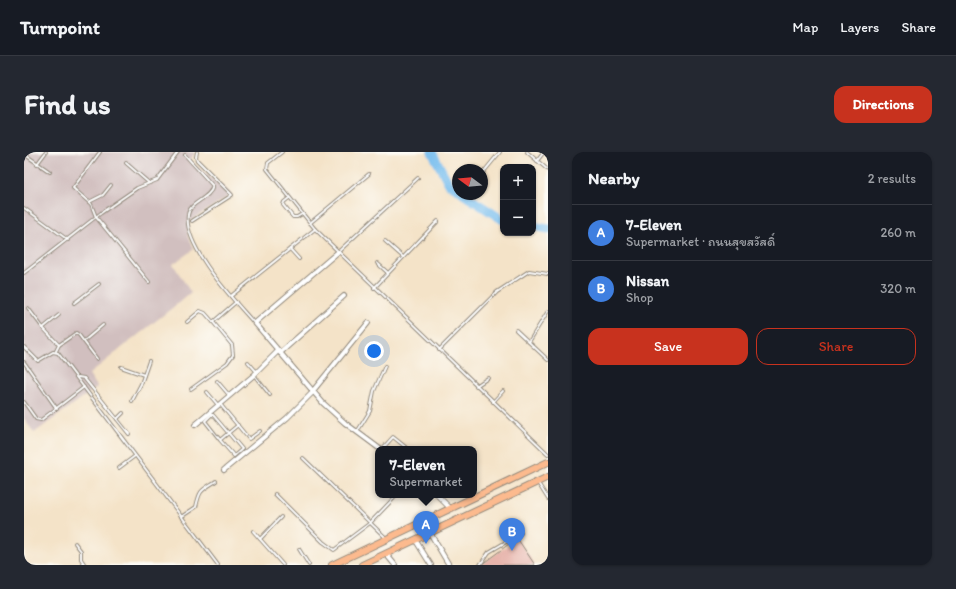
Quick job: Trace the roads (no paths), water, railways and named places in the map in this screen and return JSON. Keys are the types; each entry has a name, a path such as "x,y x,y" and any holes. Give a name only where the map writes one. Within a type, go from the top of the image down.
{"main road":[{"path":"477,495 548,462"},
{"path":"363,565 548,477"},
{"path":"332,565 471,498"}],"street":[{"path":"338,252 255,324 313,392 334,414 377,446"},
{"path":"195,425 256,374 279,352 344,296"},
{"path":"224,470 287,418 313,392 368,323"},
{"path":"440,498 450,508"},
{"path":"423,521 450,565"},
{"path":"416,541 431,565"},
{"path":"386,554 395,565"}],"lane":[{"path":"27,152 25,155 50,172"},
{"path":"37,164 46,152"},
{"path":"100,152 73,188 89,202 96,217 149,282"},
{"path":"24,274 96,217 137,188 161,177 178,152"},
{"path":"192,221 232,195 197,160 197,152"},
{"path":"282,152 268,163 267,166 302,214 315,229 374,288 548,454"},
{"path":"488,167 500,152"},
{"path":"527,152 548,170"},
{"path":"537,161 544,152"},
{"path":"185,155 213,186 210,193 188,213 188,225 195,246 202,260 255,324"},
{"path":"126,163 149,183"},
{"path":"310,223 369,174"},
{"path":"338,252 418,178"},
{"path":"89,202 103,195 112,185"},
{"path":"290,198 284,202 283,205 293,217 297,218 302,214"},
{"path":"24,208 68,240"},
{"path":"374,288 438,221"},
{"path":"231,296 315,229"},
{"path":"386,241 403,257"},
{"path":"290,249 299,259"},
{"path":"377,263 388,273"},
{"path":"439,350 497,292 529,271 548,274"},
{"path":"74,303 99,284"},
{"path":"213,322 236,302"},
{"path":"28,308 43,328 59,345"},
{"path":"187,322 200,311 204,313 232,345 233,355 226,363 191,389"},
{"path":"529,342 548,311"},
{"path":"43,328 59,315"},
{"path":"84,341 103,325"},
{"path":"516,330 548,360"},
{"path":"24,347 38,361 56,351 59,345 76,333 97,358"},
{"path":"56,351 218,565"},
{"path":"132,401 142,384 149,361"},
{"path":"24,362 57,409"},
{"path":"248,362 270,395"},
{"path":"357,432 370,411 374,391 386,366"},
{"path":"121,367 144,375"},
{"path":"77,377 84,378 129,434"},
{"path":"476,386 488,378"},
{"path":"217,381 230,396"},
{"path":"24,402 38,420 57,409 84,387"},
{"path":"207,392 249,439 260,431"},
{"path":"493,402 503,392"},
{"path":"107,418 112,413"},
{"path":"117,419 123,413"},
{"path":"211,415 242,449 235,456 220,440 204,421 211,415"},
{"path":"220,440 238,425"},
{"path":"384,446 393,437 404,446"},
{"path":"119,468 135,456"},
{"path":"303,458 387,539"},
{"path":"181,517 194,509 197,496 201,490 216,481"},
{"path":"538,482 548,499"},
{"path":"275,494 331,550 336,549 370,523 394,498"},
{"path":"260,539 281,517"},
{"path":"253,531 283,565"},
{"path":"479,565 489,552 521,533"},
{"path":"75,543 81,552 81,559 84,565"},
{"path":"299,549 309,565"}],"waterway":[{"path":"432,152 449,184 452,186"},
{"path":"472,200 500,218"},
{"path":"536,227 548,229"}],"place":[{"name":"7-Eleven","path":"426,544"},
{"name":"Nissan","path":"512,551"}]}
